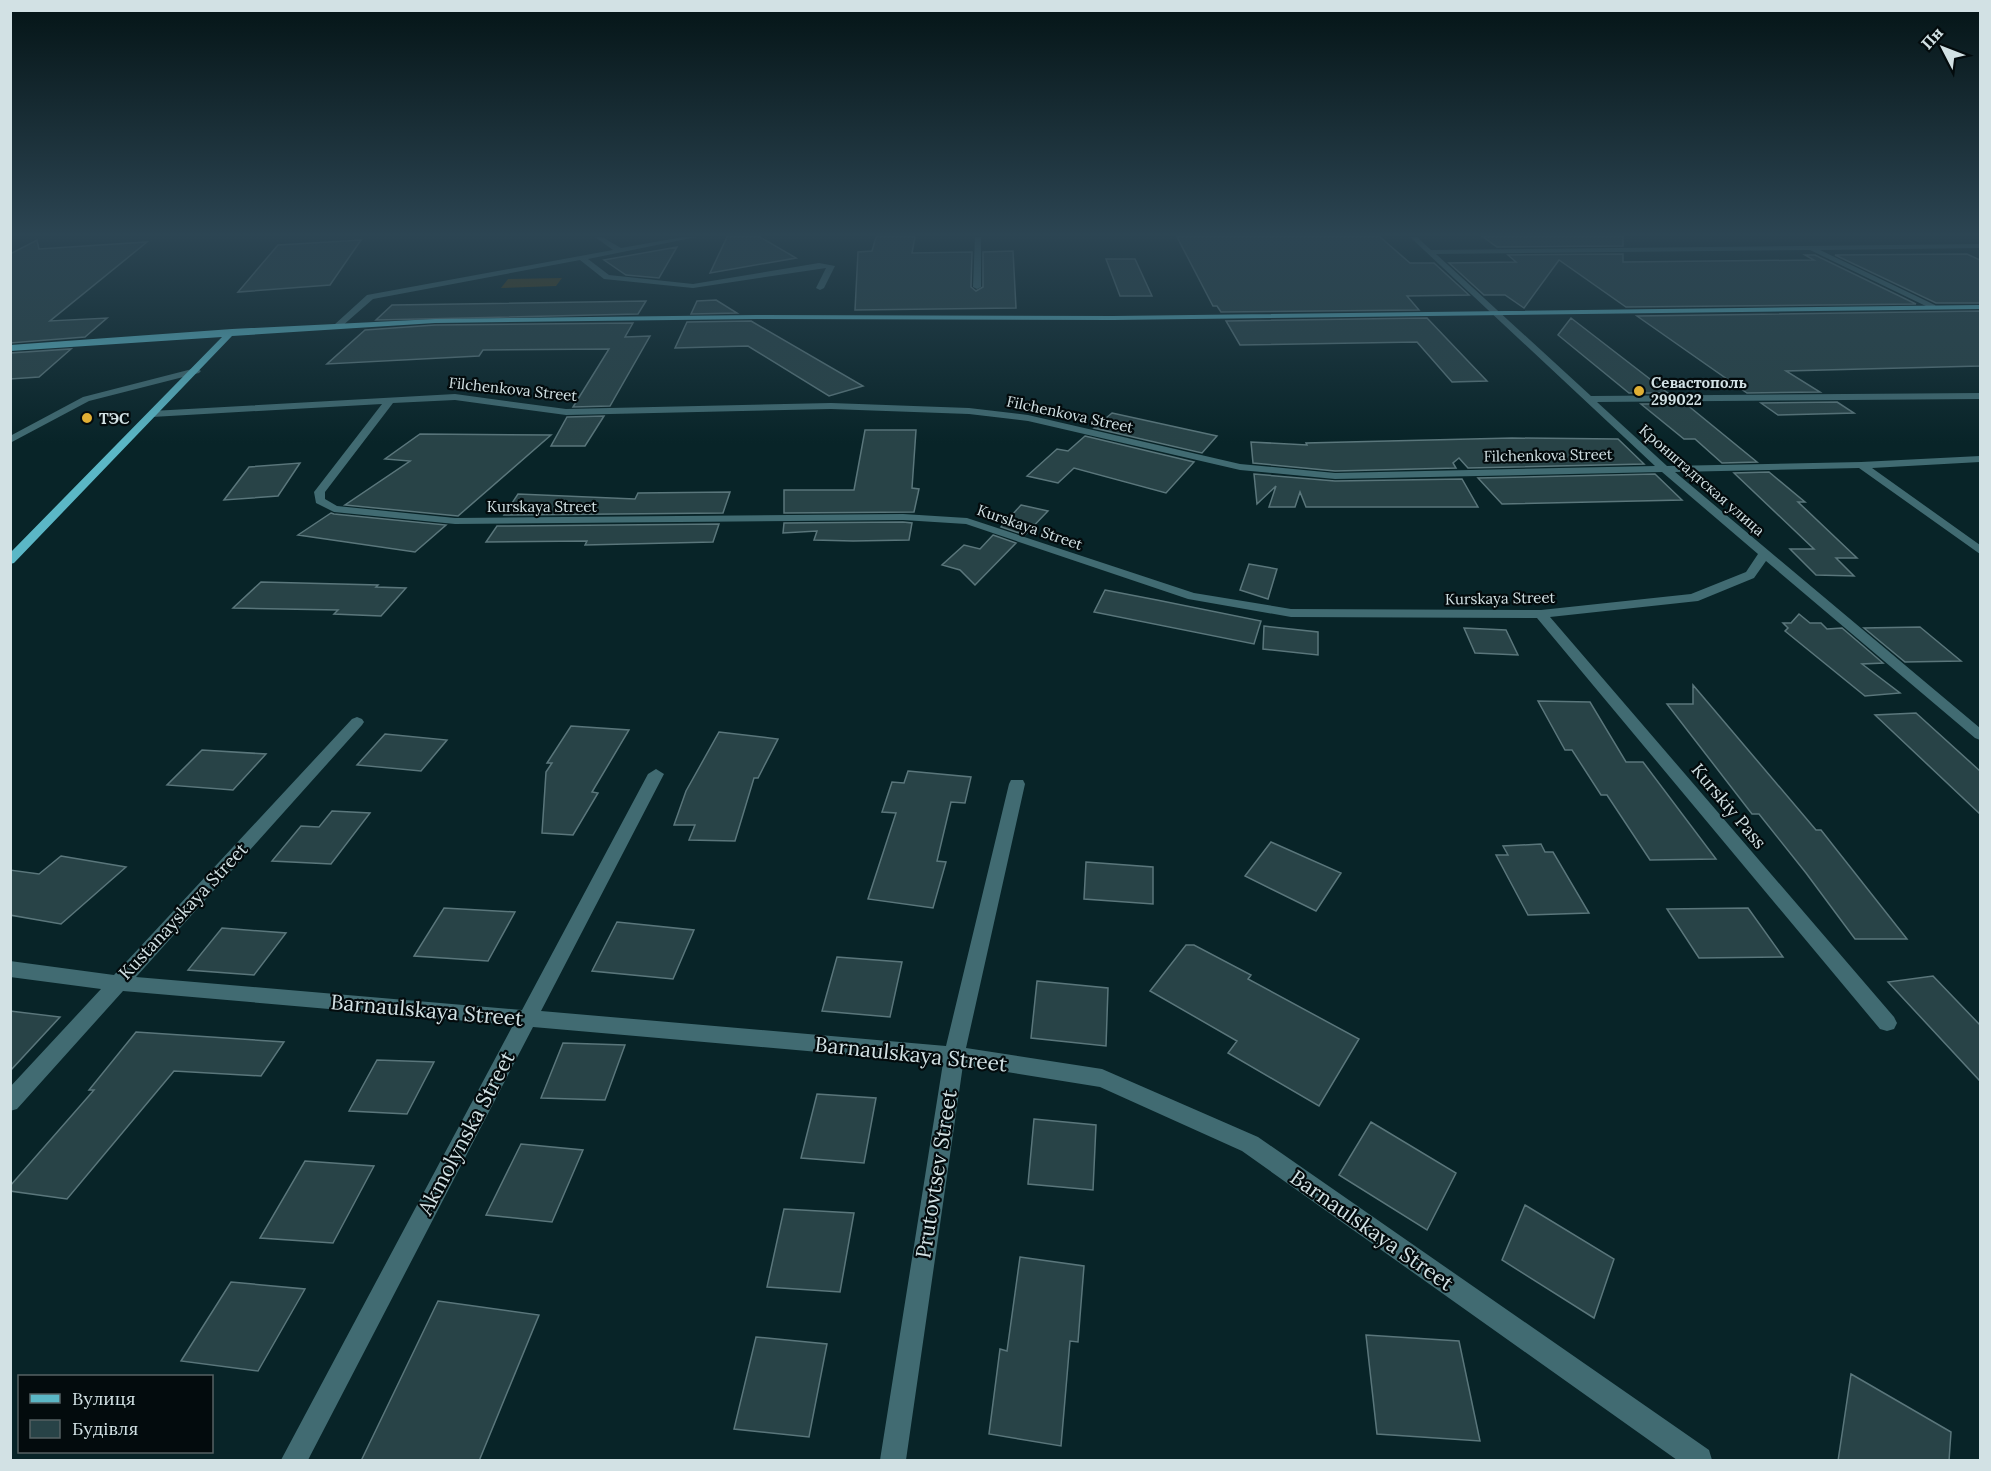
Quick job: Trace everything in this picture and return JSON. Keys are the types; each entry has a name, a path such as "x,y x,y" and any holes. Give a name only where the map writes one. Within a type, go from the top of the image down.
{"main road":[{"path":"10,348 232,332 435,321 756,317 1113,318 1980,307"},
{"path":"10,560 232,332"}],"street":[{"path":"338,326 360,306"},
{"name":"Кронштадтская улица","path":"1486,306 1662,467 1980,735"},
{"path":"1927,306 1932,308"},
{"path":"10,440 86,399 196,371"},
{"path":"1589,399 1980,396"},
{"name":"Filchenkova Street","path":"152,414 455,397 566,412 831,406 969,411 1028,418 1240,467 1335,476 1662,467 1861,465 1980,459"},
{"name":"Kurskaya Street","path":"391,399 319,492 320,501 334,509 455,521 903,517 967,521 1192,596 1292,613 1541,614 1693,598 1750,575 1764,554"},
{"path":"1861,465 1980,550"},
{"name":"Kurskiy Pass","path":"1541,614 1887,1023"},
{"name":"Kustanayskaya Street","path":"10,1102 116,983 357,722"},
{"name":"Akmolynska Street","path":"294,1461 525,1018 656,774"},
{"name":"Prutovtsev Street","path":"893,1461 954,1055 1017,784"},
{"name":"Barnaulskaya Street","path":"10,969 116,983 954,1055 1102,1078 1250,1144 1699,1461"}],"building":[{"path":"10,306 69,306 50,321 107,318 85,337 10,343"},
{"path":"391,306 643,306 638,314 376,320"},
{"path":"695,306 725,306 737,313 691,314"},
{"path":"855,306 1016,306 1016,308 855,310"},
{"path":"1213,306 1415,306 1419,310 1221,312 1217,306"},
{"path":"1624,306 1757,306 1626,307"},
{"path":"1980,311 1980,366 1786,371 1820,392 1747,393 1637,316"},
{"path":"1427,318 1487,381 1452,382 1417,342 1240,345 1226,321"},
{"path":"1571,318 1668,393 1629,393 1558,335"},
{"path":"751,321 863,386 829,396 748,346 675,348 687,322"},
{"path":"633,323 625,337 650,336 610,406 573,407 609,349 483,350 479,356 327,364 365,330 435,325"},
{"path":"71,349 39,377 10,379 10,353"},
{"path":"1837,402 1854,413 1778,415 1761,403"},
{"path":"1641,404 1686,404 1757,462 1722,463 1695,439 1684,439"},
{"path":"1112,413 1217,436 1202,453 1094,428"},
{"path":"604,416 585,446 551,446 567,417"},
{"path":"865,430 916,430 912,488 919,489 914,512 784,513 784,490 854,490"},
{"path":"420,434 551,435 458,516 345,505 410,461 385,459"},
{"path":"1085,436 1194,462 1166,493 1074,468 1058,483 1027,476 1057,449 1068,451"},
{"path":"1512,438 1618,439 1644,464 1468,468 1459,458 1453,463 1456,468 1335,471 1253,463 1251,442 1307,445 1306,443"},
{"path":"300,463 278,496 224,500 249,467"},
{"path":"1769,472 1805,502 1798,502 1857,558 1836,558 1854,576 1816,575 1790,549 1814,549 1734,473"},
{"path":"1254,474 1335,481 1462,479 1478,507 1306,507 1300,492 1295,507 1269,507 1276,486 1257,504"},
{"path":"1655,474 1682,500 1502,504 1478,478"},
{"path":"730,492 723,513 504,515 518,494 635,499 638,493"},
{"path":"1021,505 1048,511 1025,535 1001,527"},
{"path":"331,513 446,525 415,552 298,535"},
{"path":"784,523 912,523 909,540 853,541 814,540 817,531 783,533"},
{"path":"719,524 713,542 585,545 587,541 486,542 497,526"},
{"path":"993,535 1016,543 975,585 960,570 942,565 964,545 980,549"},
{"path":"1249,564 1277,569 1268,599 1240,590"},
{"path":"261,582 378,585 376,587 406,588 381,616 334,614 338,610 233,608"},
{"path":"1105,590 1261,621 1254,644 1094,612"},
{"path":"1799,614 1810,623 1821,623 1827,629 1842,628 1883,663 1862,664 1900,693 1865,696 1785,631 1788,628 1783,623 1791,623"},
{"path":"1264,626 1318,632 1318,655 1263,649"},
{"path":"1920,627 1961,661 1905,662 1864,628"},
{"path":"1464,628 1506,630 1518,655 1475,653"},
{"path":"1693,685 1816,830 1821,830 1907,939 1855,939 1759,814 1752,814 1667,704 1693,704"},
{"path":"1538,701 1590,702 1626,762 1643,762 1716,859 1650,860 1607,795 1601,795 1572,750 1565,750"},
{"path":"1916,713 1980,771 1980,814 1875,715"},
{"path":"571,726 629,730 592,792 598,793 573,835 542,833 546,772 552,763 547,763"},
{"path":"719,732 778,739 758,778 754,778 735,841 689,840 695,825 674,825 686,791"},
{"path":"385,734 447,740 421,771 357,765"},
{"path":"202,750 266,754 233,790 167,785"},
{"path":"908,771 971,777 965,803 951,802 937,861 946,862 933,908 868,899 896,813 882,812 892,782 904,783"},
{"path":"332,811 370,813 331,864 272,861 301,826 319,827"},
{"path":"1271,842 1341,873 1316,911 1245,876"},
{"path":"1541,844 1545,852 1553,852 1589,913 1528,915 1496,855 1508,855 1503,846"},
{"path":"61,856 126,867 61,924 10,915 10,870 39,874"},
{"path":"1086,862 1153,867 1153,904 1084,899"},
{"path":"444,908 515,912 488,961 414,956"},
{"path":"1748,908 1783,957 1699,958 1667,909"},
{"path":"617,922 694,930 673,979 592,971"},
{"path":"222,928 286,933 254,975 188,970"},
{"path":"1186,945 1194,945 1251,975 1248,979 1359,1039 1319,1106 1228,1053 1237,1041 1150,991"},
{"path":"837,957 902,962 890,1017 822,1011"},
{"path":"1933,976 1980,1025 1980,1081 1888,982"},
{"path":"1037,981 1108,988 1106,1046 1031,1038"},
{"path":"10,1011 60,1017 10,1071"},
{"path":"136,1032 284,1042 261,1076 174,1071 67,1199 10,1191 10,1186 94,1090 89,1090"},
{"path":"563,1043 625,1045 605,1100 541,1098"},
{"path":"377,1060 434,1062 407,1114 349,1111"},
{"path":"817,1094 876,1098 864,1163 801,1158"},
{"path":"1034,1119 1096,1125 1093,1190 1028,1184"},
{"path":"1371,1122 1456,1173 1427,1230 1339,1175"},
{"path":"521,1144 583,1150 552,1222 486,1215"},
{"path":"305,1161 374,1166 333,1243 260,1238"},
{"path":"1525,1205 1614,1259 1594,1318 1502,1260"},
{"path":"784,1209 854,1213 840,1292 767,1287"},
{"path":"1020,1257 1084,1266 1078,1342 1070,1341 1061,1446 989,1434 1000,1349 1007,1351"},
{"path":"231,1282 305,1289 258,1371 181,1361"},
{"path":"438,1301 539,1315 479,1461 361,1461"},
{"path":"1366,1335 1459,1341 1480,1441 1377,1434"},
{"path":"756,1337 827,1344 809,1437 734,1429"},
{"path":"1851,1374 1951,1432 1949,1461 1838,1461"}],"place":[{"name":"Севастополь 299022","path":"1639,391"},
{"name":"ТЭС","path":"87,418"}]}
